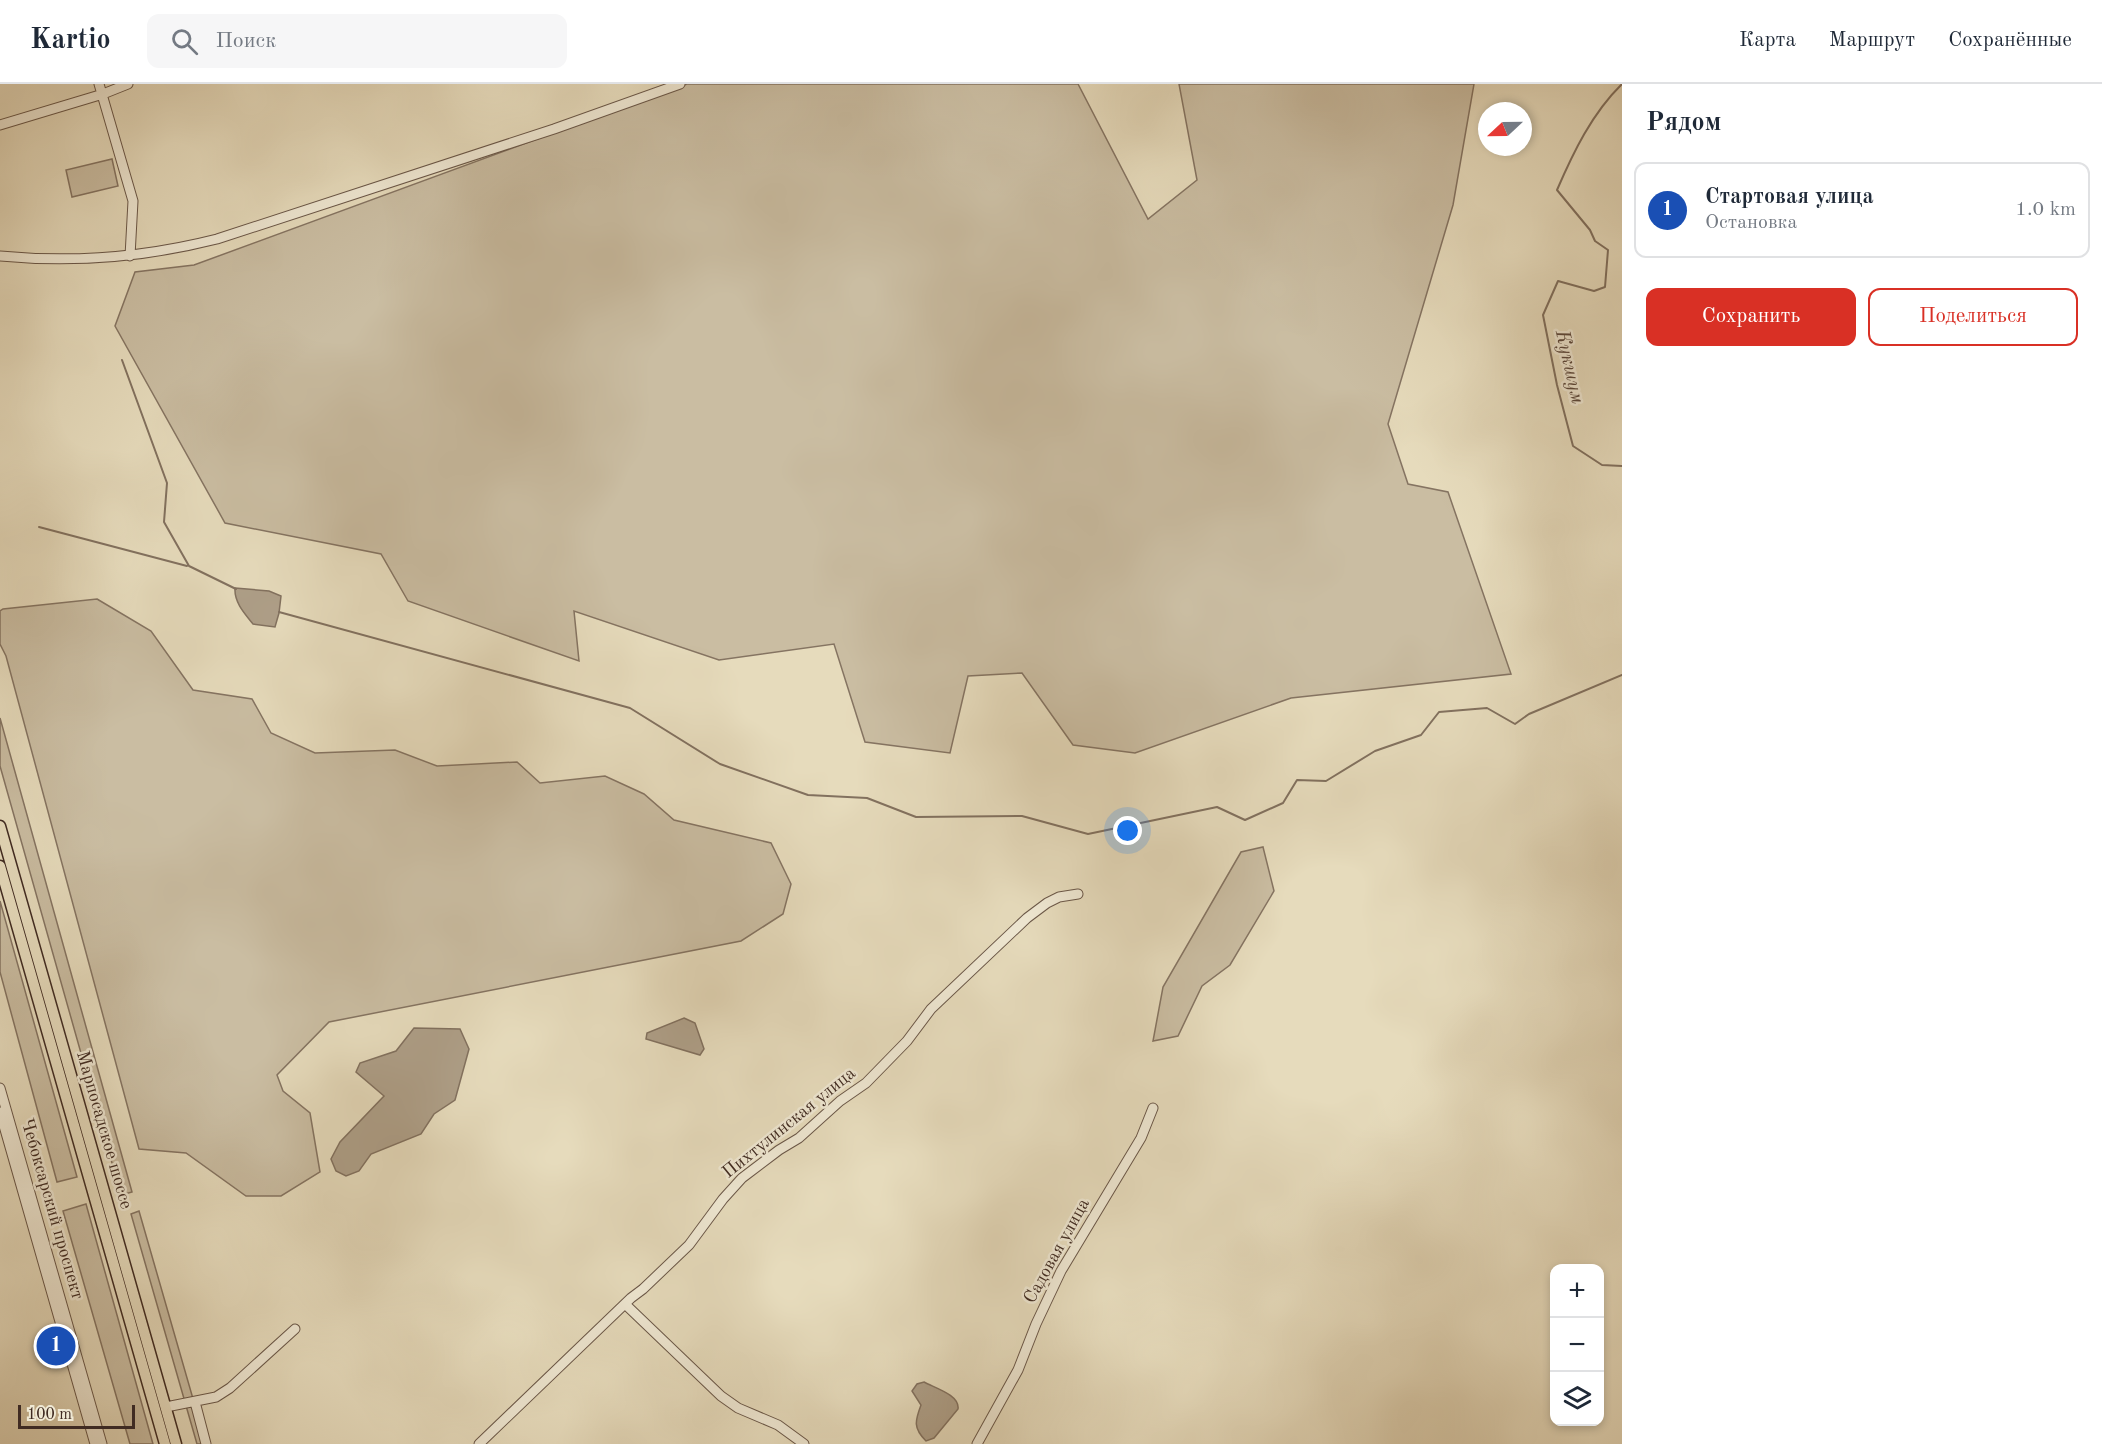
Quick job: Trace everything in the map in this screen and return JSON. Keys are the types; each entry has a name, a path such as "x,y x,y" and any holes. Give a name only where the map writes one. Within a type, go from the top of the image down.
{"main road":[{"name":"Марпосадское шоссе","path":"0,826 176,1444"},
{"name":"Марпосадское шоссе","path":"0,866 165,1444"}],"street":[{"path":"99,84 133,201 130,256"},
{"path":"0,125 103,94 128,84"},
{"path":"0,256 36,258 130,256 186,247 554,129 680,84"},
{"name":"Пихтулинская улица","path":"483,1440 689,1245 723,1199 742,1179 779,1150 799,1138 840,1101 866,1083 907,1041 931,1008 1027,918 1059,897 1078,894"},
{"name":"Чебоксарский проспект","path":"0,1088 94,1444"},
{"name":"Садовая улица","path":"977,1444 1018,1370 1061,1270 1141,1137 1153,1108"},
{"name":"Чебоксарский проспект","path":"0,1112 102,1444"},
{"path":"625,1304 721,1396 738,1408 778,1425 804,1444"},
{"path":"165,1407 216,1397 230,1388 295,1329"},
{"path":"195,1402 206,1444"},
{"path":"483,1440 494,1444"}],"shaded area":[{"path":"687,84 1078,84 1148,219 1197,180 1179,84 1474,84 1453,205 1388,424 1408,484 1448,492 1511,674 1291,698 1135,753 1073,745 1022,673 968,676 950,753 865,742 834,644 719,660 574,611 579,661 408,601 381,554 225,523 115,326 135,272 194,265"},
{"path":"112,159 118,186 72,197 66,170"},
{"path":"235,588 269,591 281,596 275,627 253,624 238,603"},
{"path":"97,599 151,631 193,690 252,699 271,733 315,753 395,750 437,766 517,762 540,783 605,776 644,794 674,820 771,843 791,884 783,914 741,941 329,1022 277,1075 283,1091 310,1113 320,1172 281,1196 246,1196 186,1153 139,1149 6,656 0,644 0,611 3,609"},
{"path":"0,718 132,1192 121,1195 0,766"},
{"path":"1263,847 1274,891 1230,965 1202,986 1178,1036 1153,1041 1163,987 1241,852"},
{"path":"0,901 77,1177 57,1182 0,972"},
{"path":"684,1018 695,1023 704,1049 700,1055 646,1039 647,1033"},
{"path":"414,1028 460,1029 469,1049 455,1100 434,1114 421,1134 371,1154 359,1171 346,1176 336,1171 331,1159 340,1142 384,1096 356,1072 360,1063 396,1051"},
{"path":"86,1204 153,1444 130,1444 63,1211"},
{"path":"139,1211 206,1444 197,1444 131,1214"},
{"path":"924,1382 951,1396 958,1404 958,1409 934,1438 926,1441 917,1428 921,1405 912,1391 917,1384"}],"waterway":[{"name":"Кукшум","path":"1622,84 1592,121 1557,190 1590,230 1595,241 1608,250 1605,287 1594,291 1558,281 1543,315 1557,385 1573,446 1602,465 1622,466"},
{"path":"122,360 167,483 164,522 189,566 236,589"},
{"path":"39,527 187,566"},
{"path":"279,612 630,708 720,764 808,795 867,798 916,817 1022,816 1088,834 1217,807 1245,820 1283,803 1297,780 1326,781 1375,751 1421,735 1439,712 1487,708 1515,724 1529,714 1622,675"}],"place":[{"name":"Стартовая улица","path":"56,1346"}]}
